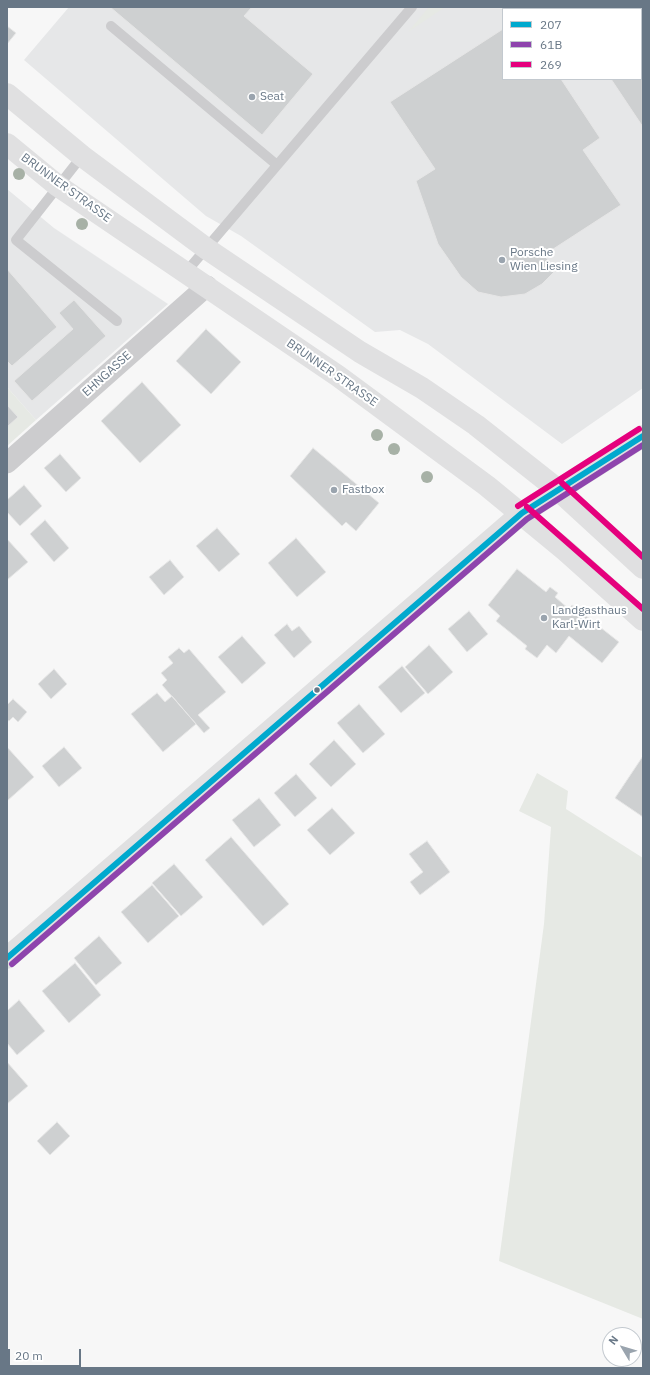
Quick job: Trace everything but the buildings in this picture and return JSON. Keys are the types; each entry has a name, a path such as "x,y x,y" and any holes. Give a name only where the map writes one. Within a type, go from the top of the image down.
{"main road":[{"path":"7,94 82,156 206,249 360,352 431,393 476,425 557,489 643,568"},
{"name":"BRUNNER STRASSE","path":"7,144 58,186 338,376 522,512 643,620"},
{"path":"7,958 522,512 643,436"}],"street":[{"name":"EHNGASSE","path":"7,463 207,286"}],"lane":[{"path":"186,272 412,7"},
{"path":"111,26 278,165"},
{"path":"82,156 16,240 117,321"}],"shaded area":[{"path":"69,7 643,7 643,388 562,444 428,344 400,330 375,332 241,236 206,216 24,60"},
{"path":"429,7 445,7 408,32"},
{"path":"7,189 54,228 168,304 36,420 7,387"},
{"path":"7,387 36,420 7,446"},
{"path":"537,773 568,791 566,809 643,858 643,1319 499,1261 544,924 551,827 519,811"}],"transit line":[{"name":"269","path":"518,506 639,429"},
{"name":"207","path":"7,958 522,513 643,436"},
{"name":"61B","path":"12,964 527,519 643,445"},
{"name":"269","path":"562,483 643,557"},
{"name":"269","path":"527,507 643,609"}],"place":[{"name":"Seat","path":"252,97"},
{"name":"Porsche Wien Liesing","path":"502,260"},
{"name":"Fastbox","path":"334,490"},
{"name":"Landgasthaus Karl-Wirt","path":"544,618"}]}
